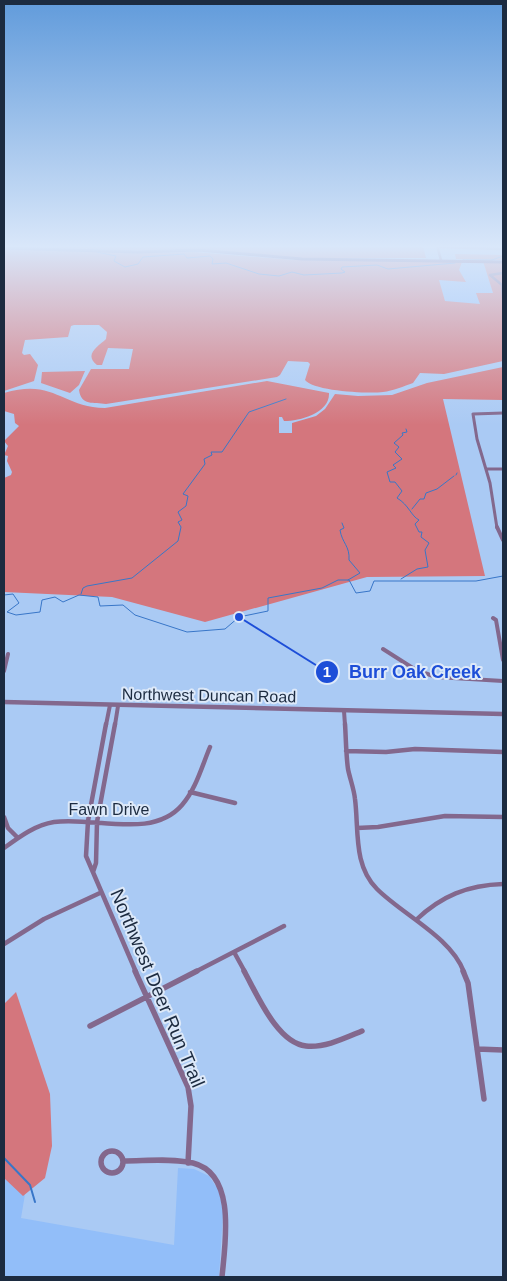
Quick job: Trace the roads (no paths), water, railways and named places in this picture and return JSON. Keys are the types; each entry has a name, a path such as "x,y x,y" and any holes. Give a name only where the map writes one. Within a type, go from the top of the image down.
{"street":[{"path":"503,413 471,413 491,485 491,504 503,540"},
{"path":"486,469 503,469"},
{"path":"497,619 495,622 503,660"},
{"path":"383,649 391,651 415,669 427,675 454,680 503,681"},
{"path":"4,670 8,654"},
{"name":"Northwest Duncan Road","path":"4,702 503,714"},
{"name":"Northwest Deer Run Trail","path":"110,705 88,822 86,856 100,893 190,1097 188,1162"},
{"name":"Northwest Deer Run Trail","path":"93,872 96,862 97,822 118,706"},
{"path":"344,711 346,751 355,797 359,858 368,878 376,888 447,946 463,969 468,983 484,1099"},
{"name":"Fawn Drive","path":"4,848 17,838 44,824 63,821 146,824 163,820 183,805 210,747"},
{"path":"346,751 386,752 415,749 503,752"},
{"path":"100,762 108,762"},
{"path":"190,792 235,803"},
{"path":"358,828 378,828 444,816 503,817"},
{"path":"4,817 8,828 17,838"},
{"path":"416,920 429,906 451,893 478,885 503,884"},
{"path":"4,944 44,919 100,893"},
{"path":"90,1026 284,926"},
{"path":"234,952 276,1028 289,1040 303,1045 323,1045 362,1032"},
{"path":"477,1049 503,1050"},
{"path":"123,1161 188,1162 199,1165 210,1172 222,1191 225,1207 222,1277"}],"waterway":[{"path":"81,594 83,588 87,586 132,578 178,541 181,527 178,522 182,520 178,512 186,506 188,496 183,494 205,464 204,459 212,455 211,452 222,452 249,412 286,399"},
{"path":"401,579 417,569 428,567 425,550 429,543 421,537 422,532 419,532 415,524 419,520 397,498 402,491 395,482 390,482 387,472 396,468 393,465 402,459 395,452 399,447 394,443 403,435 402,433 407,432 406,429"},
{"path":"412,509 420,499 424,499 426,493 437,489 454,476"},
{"path":"342,523 344,528 340,530 348,551 349,560 360,573 348,580"},
{"path":"348,580 356,593 370,591 374,581 476,581 503,576"},
{"path":"4,595 13,594 19,603 7,612 16,615 40,612 42,600 55,597 63,602 79,595 98,597 100,606 123,605 135,615 187,632 225,629 239,617 268,611 268,598 322,588 338,580 348,580"},
{"path":"4,1158 30,1185 35,1202"}],"place":[{"name":"Burr Oak Creek","path":"239,617"}]}
